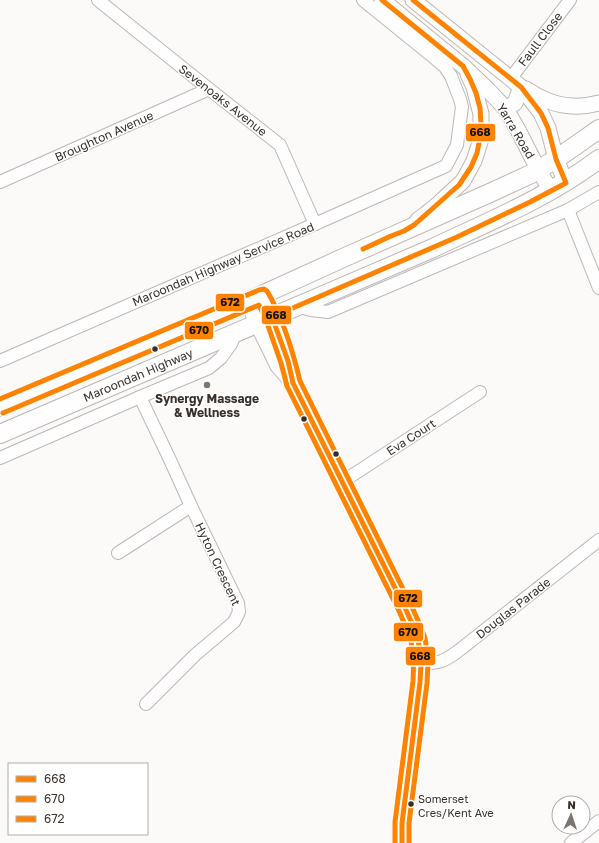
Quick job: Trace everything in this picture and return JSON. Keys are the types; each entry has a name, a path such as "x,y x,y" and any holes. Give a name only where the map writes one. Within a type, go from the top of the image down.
{"highway":[{"name":"Maroondah Highway","path":"0,407 255,299 531,174 556,159 599,129"},
{"name":"Maroondah Highway","path":"0,434 433,248 558,187 599,159"}],"main road":[{"name":"Yarra Road","path":"382,0 399,21 462,66 506,109 538,169 558,187"},
{"name":"Yarra Road","path":"414,0 516,82 541,113 548,128 556,159 558,187"},
{"path":"399,21 414,0"},
{"path":"407,230 463,181 474,162 481,139 481,114 474,87 470,77 462,66"},
{"path":"506,109 515,103 516,82 546,100 568,106 593,104 599,102"},
{"path":"255,299 288,361 293,383 416,632 420,645 420,684 402,823 402,843"}],"street":[{"name":"Sevenoaks Avenue","path":"98,0 280,145 315,224"},
{"path":"363,0 399,21"},
{"name":"Faull Close","path":"516,82 570,0"},
{"name":"Maroondah Highway Service Road","path":"0,361 446,166 457,145 462,107 460,99 451,76 445,67 399,21"},
{"name":"Broughton Avenue","path":"0,182 209,89"},
{"path":"296,306 328,312 568,210 599,192"},
{"path":"568,210 599,288"},
{"path":"0,458 209,368 220,358 231,344 236,332"},
{"name":"Eva Court","path":"342,482 480,392"},
{"name":"Hyton Crescent","path":"140,397 238,603 239,612 234,622 195,656 146,704"},
{"path":"118,553 191,506"},
{"name":"Douglas Parade","path":"421,664 438,662 451,656 599,540"},
{"path":"571,843 599,821"}],"transit line":[{"name":"668","path":"363,249 414,225 459,185 471,167 477,153 480,138 480,108 476,93 463,66 382,0"},
{"name":"668","path":"402,843 402,823 420,682 421,664 418,640 406,610 293,383 288,361 272,317 457,237 566,183 556,159 548,128 541,113 521,87 413,0"},
{"name":"672","path":"0,399 259,290 264,289 267,291 278,312 294,358 300,381 412,607 425,638 428,664 427,683 409,823 409,843"},
{"name":"670","path":"3,413 259,305 266,320 281,363 287,386 400,613 410,637 413,656 413,681 395,822 395,843"}],"place":[{"name":"Synergy Massage & Wellness","path":"207,385"},
{"name":"Somerset Cres/Kent Ave","path":"411,804"}]}
